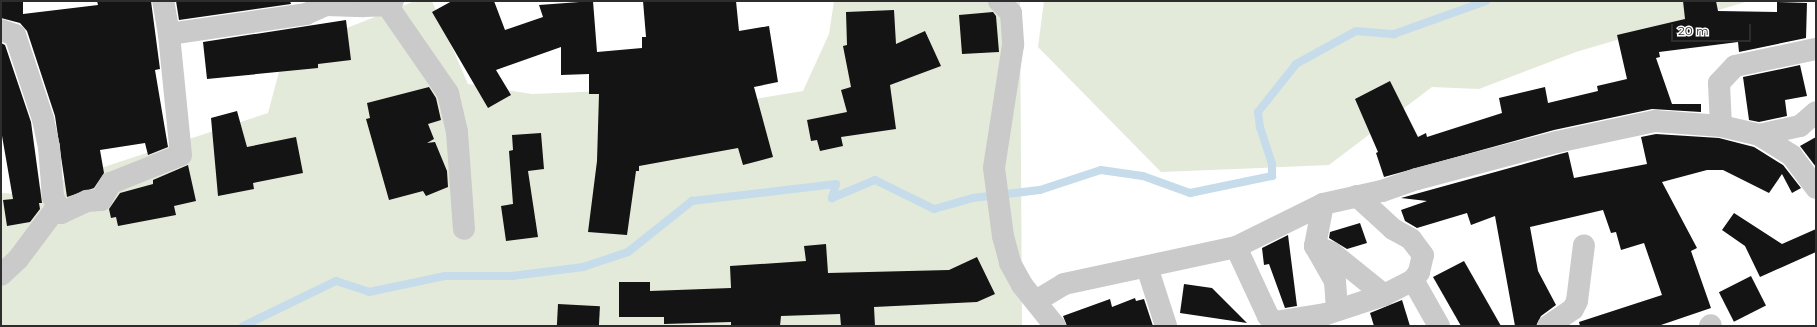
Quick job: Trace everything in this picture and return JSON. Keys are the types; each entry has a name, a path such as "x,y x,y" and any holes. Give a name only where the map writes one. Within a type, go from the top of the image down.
{"street":[{"path":"1,275 18,259 54,211 61,213 87,201 101,200 110,183 180,155 169,34 163,1"},
{"path":"1000,1 1011,13 1013,45 994,168 1003,236 1010,263 1022,285 1055,326"},
{"path":"169,34 304,7 390,3 448,93 457,132 464,229"},
{"path":"1,30 14,36 43,119 49,147 53,197 61,213"},
{"path":"1721,126 1719,84 1735,66 1816,49"},
{"path":"1759,135 1800,126 1816,112"},
{"path":"1036,301 1064,284 1236,247 1323,204 1557,142 1655,121 1721,126 1759,135 1792,156 1816,188"},
{"path":"1236,247 1268,316 1276,324 1346,307 1384,295 1413,280 1420,272 1423,255 1411,239 1393,229 1357,196"},
{"path":"1323,204 1315,246 1346,307"},
{"path":"1548,326 1573,309 1577,301 1584,245"},
{"path":"1315,246 1332,253 1384,295"},
{"path":"1147,267 1166,326"},
{"path":"1346,307 1358,273"},
{"path":"1413,280 1439,326"}],"green space":[{"path":"415,1 432,1 468,84 532,94 653,89 737,102 803,91 829,34 834,1 1020,1 1022,326 1,326 1,193 22,194 268,113 284,53"},
{"path":"1044,1 1749,1 1576,52 1479,89 1432,87 1329,165 1161,172 1038,47"}],"building":[{"path":"1,1 23,1 23,14 98,5 97,1 151,1 160,69 155,70 168,147 148,155 145,143 100,150 104,173 94,188 67,197 55,116 27,31 20,23 1,18"},
{"path":"176,1 290,1 291,4 179,20"},
{"path":"452,1 494,1 505,30 543,17 539,5 593,1 597,52 642,48 642,37 646,37 643,1 736,1 739,31 769,26 778,82 754,87 773,157 743,165 738,148 639,166 639,171 636,171 627,235 588,232 597,161 599,94 589,94 589,74 561,75 561,47 496,70 511,95 488,108 432,12"},
{"path":"1683,1 1716,1 1718,11 1777,12 1777,2 1807,3 1806,38 1739,52 1738,42 1659,52 1660,57 1656,58 1672,104 1701,104 1701,112 1652,109 1554,130 1384,177 1376,153 1378,152 1355,99 1390,81 1418,137 1426,133 1427,137 1502,113 1499,98 1545,87 1548,103 1598,91 1597,86 1627,79 1617,35 1685,19"},
{"path":"894,10 896,44 925,31 941,66 890,85 896,129 841,137 843,146 820,151 817,140 811,141 807,120 847,112 841,90 851,87 843,46 847,45 846,12"},
{"path":"993,12 996,16 999,52 962,54 959,15"},
{"path":"346,20 351,60 318,64 318,68 207,79 203,42"},
{"path":"1,43 5,45 31,122 42,203 39,203 40,209 30,222 7,226 3,200 13,199 1,130"},
{"path":"1800,65 1807,96 1785,100 1787,116 1759,122 1749,120 1743,77"},
{"path":"429,87 436,98 441,120 428,124 434,139 427,143 435,142 447,171 448,187 426,196 423,191 389,200 366,119 370,118 367,103"},
{"path":"237,111 247,147 296,137 303,173 253,183 254,189 218,196 211,118"},
{"path":"541,133 544,169 528,171 538,237 506,241 501,206 513,204 509,151 513,150 512,135"},
{"path":"1656,134 1719,138 1754,147 1783,165 1801,188 1792,193 1782,174 1769,193 1723,170 1707,170 1662,182 1697,248 1691,251 1711,308 1658,326 1580,326 1579,322 1662,295 1644,243 1621,250 1616,232 1611,233 1603,210 1530,227 1538,271 1556,305 1541,316 1536,326 1515,326 1495,216 1471,225 1467,213 1417,228 1405,221 1401,210 1427,201 1401,198 1568,152 1574,178 1647,164 1641,137"},
{"path":"1816,137 1816,167 1800,146"},
{"path":"188,165 196,201 174,206 176,215 118,226 116,217 111,218 109,209 120,193 153,184 153,180"},
{"path":"1734,213 1782,244 1816,229 1816,252 1760,277 1745,246 1722,230"},
{"path":"1360,223 1367,243 1347,249 1329,238 1330,232"},
{"path":"1288,235 1297,306 1285,308 1269,264 1264,265 1262,248"},
{"path":"826,244 828,273 949,270 977,257 995,294 977,302 874,307 875,326 841,326 840,314 781,316 780,326 731,326 731,322 664,324 664,317 619,317 619,282 650,282 650,291 731,288 730,266 806,261 804,246"},
{"path":"1464,261 1501,326 1461,326 1433,277"},
{"path":"1751,276 1766,305 1734,322 1719,292"},
{"path":"1184,284 1212,288 1247,323 1180,313"},
{"path":"1135,298 1136,301 1144,299 1153,326 1067,326 1063,316 1110,299 1112,307"},
{"path":"1402,300 1410,326 1374,326 1370,313"},
{"path":"558,304 600,306 599,326 557,326"}],"waterway":[{"path":"243,326 336,281 369,292 445,276 512,276 583,267 628,252 692,201 836,184 832,198 875,180 934,209 973,198 1040,190 1101,170 1143,176 1190,193 1272,176 1272,164 1260,128 1258,112 1296,64 1356,31 1394,34 1486,1"}]}
